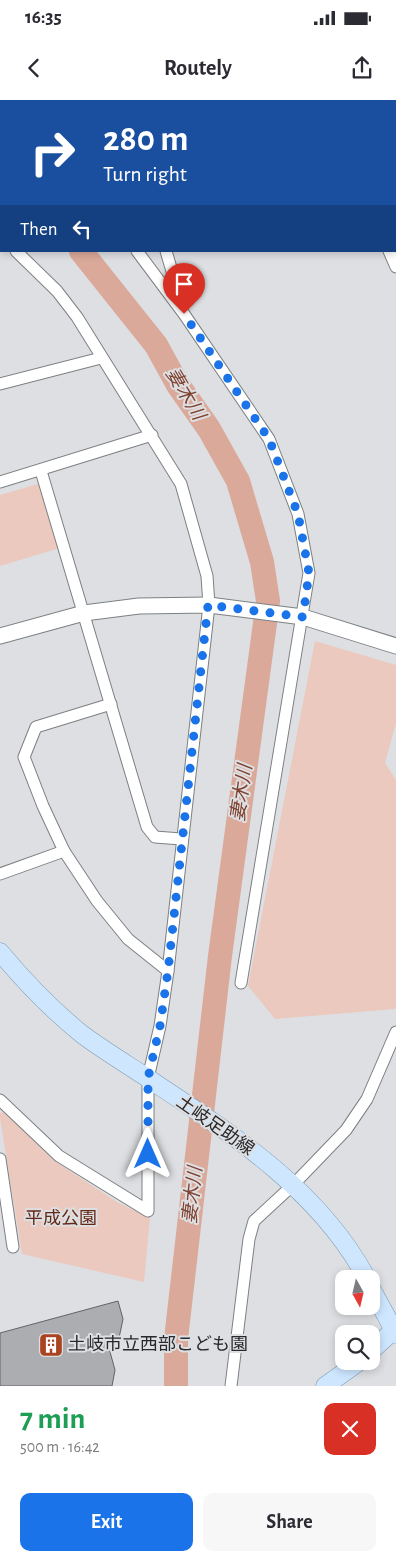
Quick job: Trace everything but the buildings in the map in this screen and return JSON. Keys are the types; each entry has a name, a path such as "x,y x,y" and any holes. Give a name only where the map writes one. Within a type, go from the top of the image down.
{"main road":[{"name":"土岐足助線","path":"0,952 44,1000 84,1035 219,1126 290,1181 330,1224 362,1270"},
{"path":"380,1304 395,1331 380,1344"},
{"path":"325,1386 347,1370"}],"street":[{"path":"0,1100 58,1156 148,1211 154,1083 208,605 207,576 181,484 77,318 57,291 17,252"},
{"path":"138,252 234,384 272,447 298,514 308,563 309,573 303,617 241,983"},
{"path":"166,252 184,314"},
{"path":"389,252 396,267"},
{"path":"0,384 101,358"},
{"path":"0,482 152,435"},
{"path":"41,470 146,827 155,836 181,839"},
{"path":"0,636 84,614 139,606 208,605 303,617 396,646"},
{"path":"111,704 36,727 24,757 43,806 64,851 97,901 128,939 168,971"},
{"path":"0,874 64,851"},
{"path":"231,1386 249,1239 254,1222 290,1181 346,1130 367,1099 396,1032"},
{"path":"0,1159 13,1247"}],"green space":[{"path":"41,483 60,548 0,566 0,495"},
{"path":"315,641 396,665 396,723 385,763 396,780 396,1007 395,1009 275,1019 248,986"},
{"name":"平成公園","path":"3,1112 56,1162 117,1202 150,1218 144,1282 22,1254 0,1118 0,1113"}],"waterway":[{"name":"妻木川","path":"82,252 156,345 178,385 209,429 238,481 262,562 268,601 220,956 176,1339 176,1386"}],"place":[{"name":"土岐市立西部こども園","path":"51,1345"}],"route":[{"path":"148,1154 148,1078 160,1026 168,971 208,605 303,617 309,573 298,514 269,439 234,384 184,314"}]}
